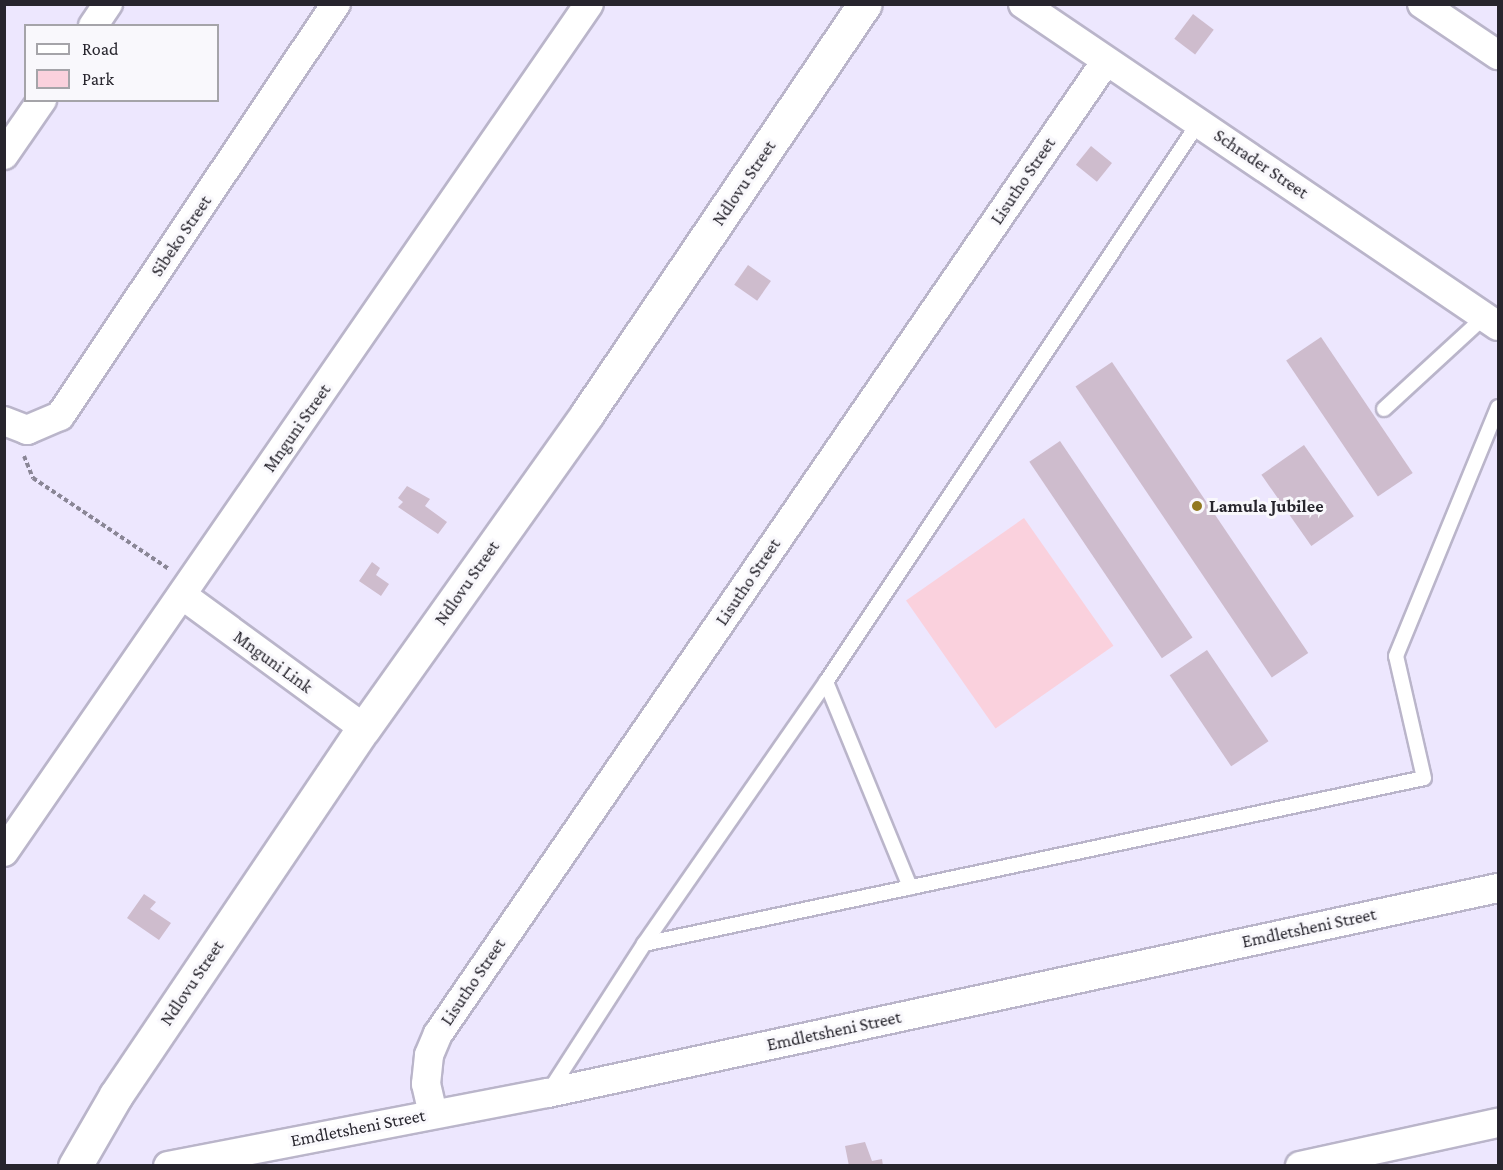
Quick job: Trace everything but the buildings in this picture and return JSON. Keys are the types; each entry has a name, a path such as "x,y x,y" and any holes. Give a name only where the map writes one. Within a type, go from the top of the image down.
{"street":[{"path":"94,24 108,4"},
{"name":"Sibeko Street","path":"8,425 38,428 60,416 336,4"},
{"name":"Mnguni Street","path":"4,852 588,4"},
{"name":"Ndlovu Street","path":"75,1166 116,1095 364,728 587,414 865,4"},
{"name":"Schrader Street","path":"1023,4 1492,321"},
{"path":"1422,4 1498,55"},
{"name":"Lisutho Street","path":"433,1114 426,1084 429,1055 438,1034 1106,61"},
{"path":"4,154 41,102"},
{"name":"Mnguni Link","path":"186,589 364,728"},
{"name":"Emdletsheni Street","path":"168,1166 548,1093 1498,888"},
{"path":"1300,1166 1498,1123"}],"lane":[{"path":"548,1093 644,944 826,682 1199,122"},
{"path":"1384,409 1492,321"},
{"path":"644,944 1424,778 1396,656 1498,407"},
{"path":"826,682 910,887"}],"path":[{"path":"8,425 33,478 186,589"}],"green space":[{"path":"1024,518 1113,646 996,728 906,601"}],"place":[{"name":"Lamula Jubilee","path":"1197,506"}]}
